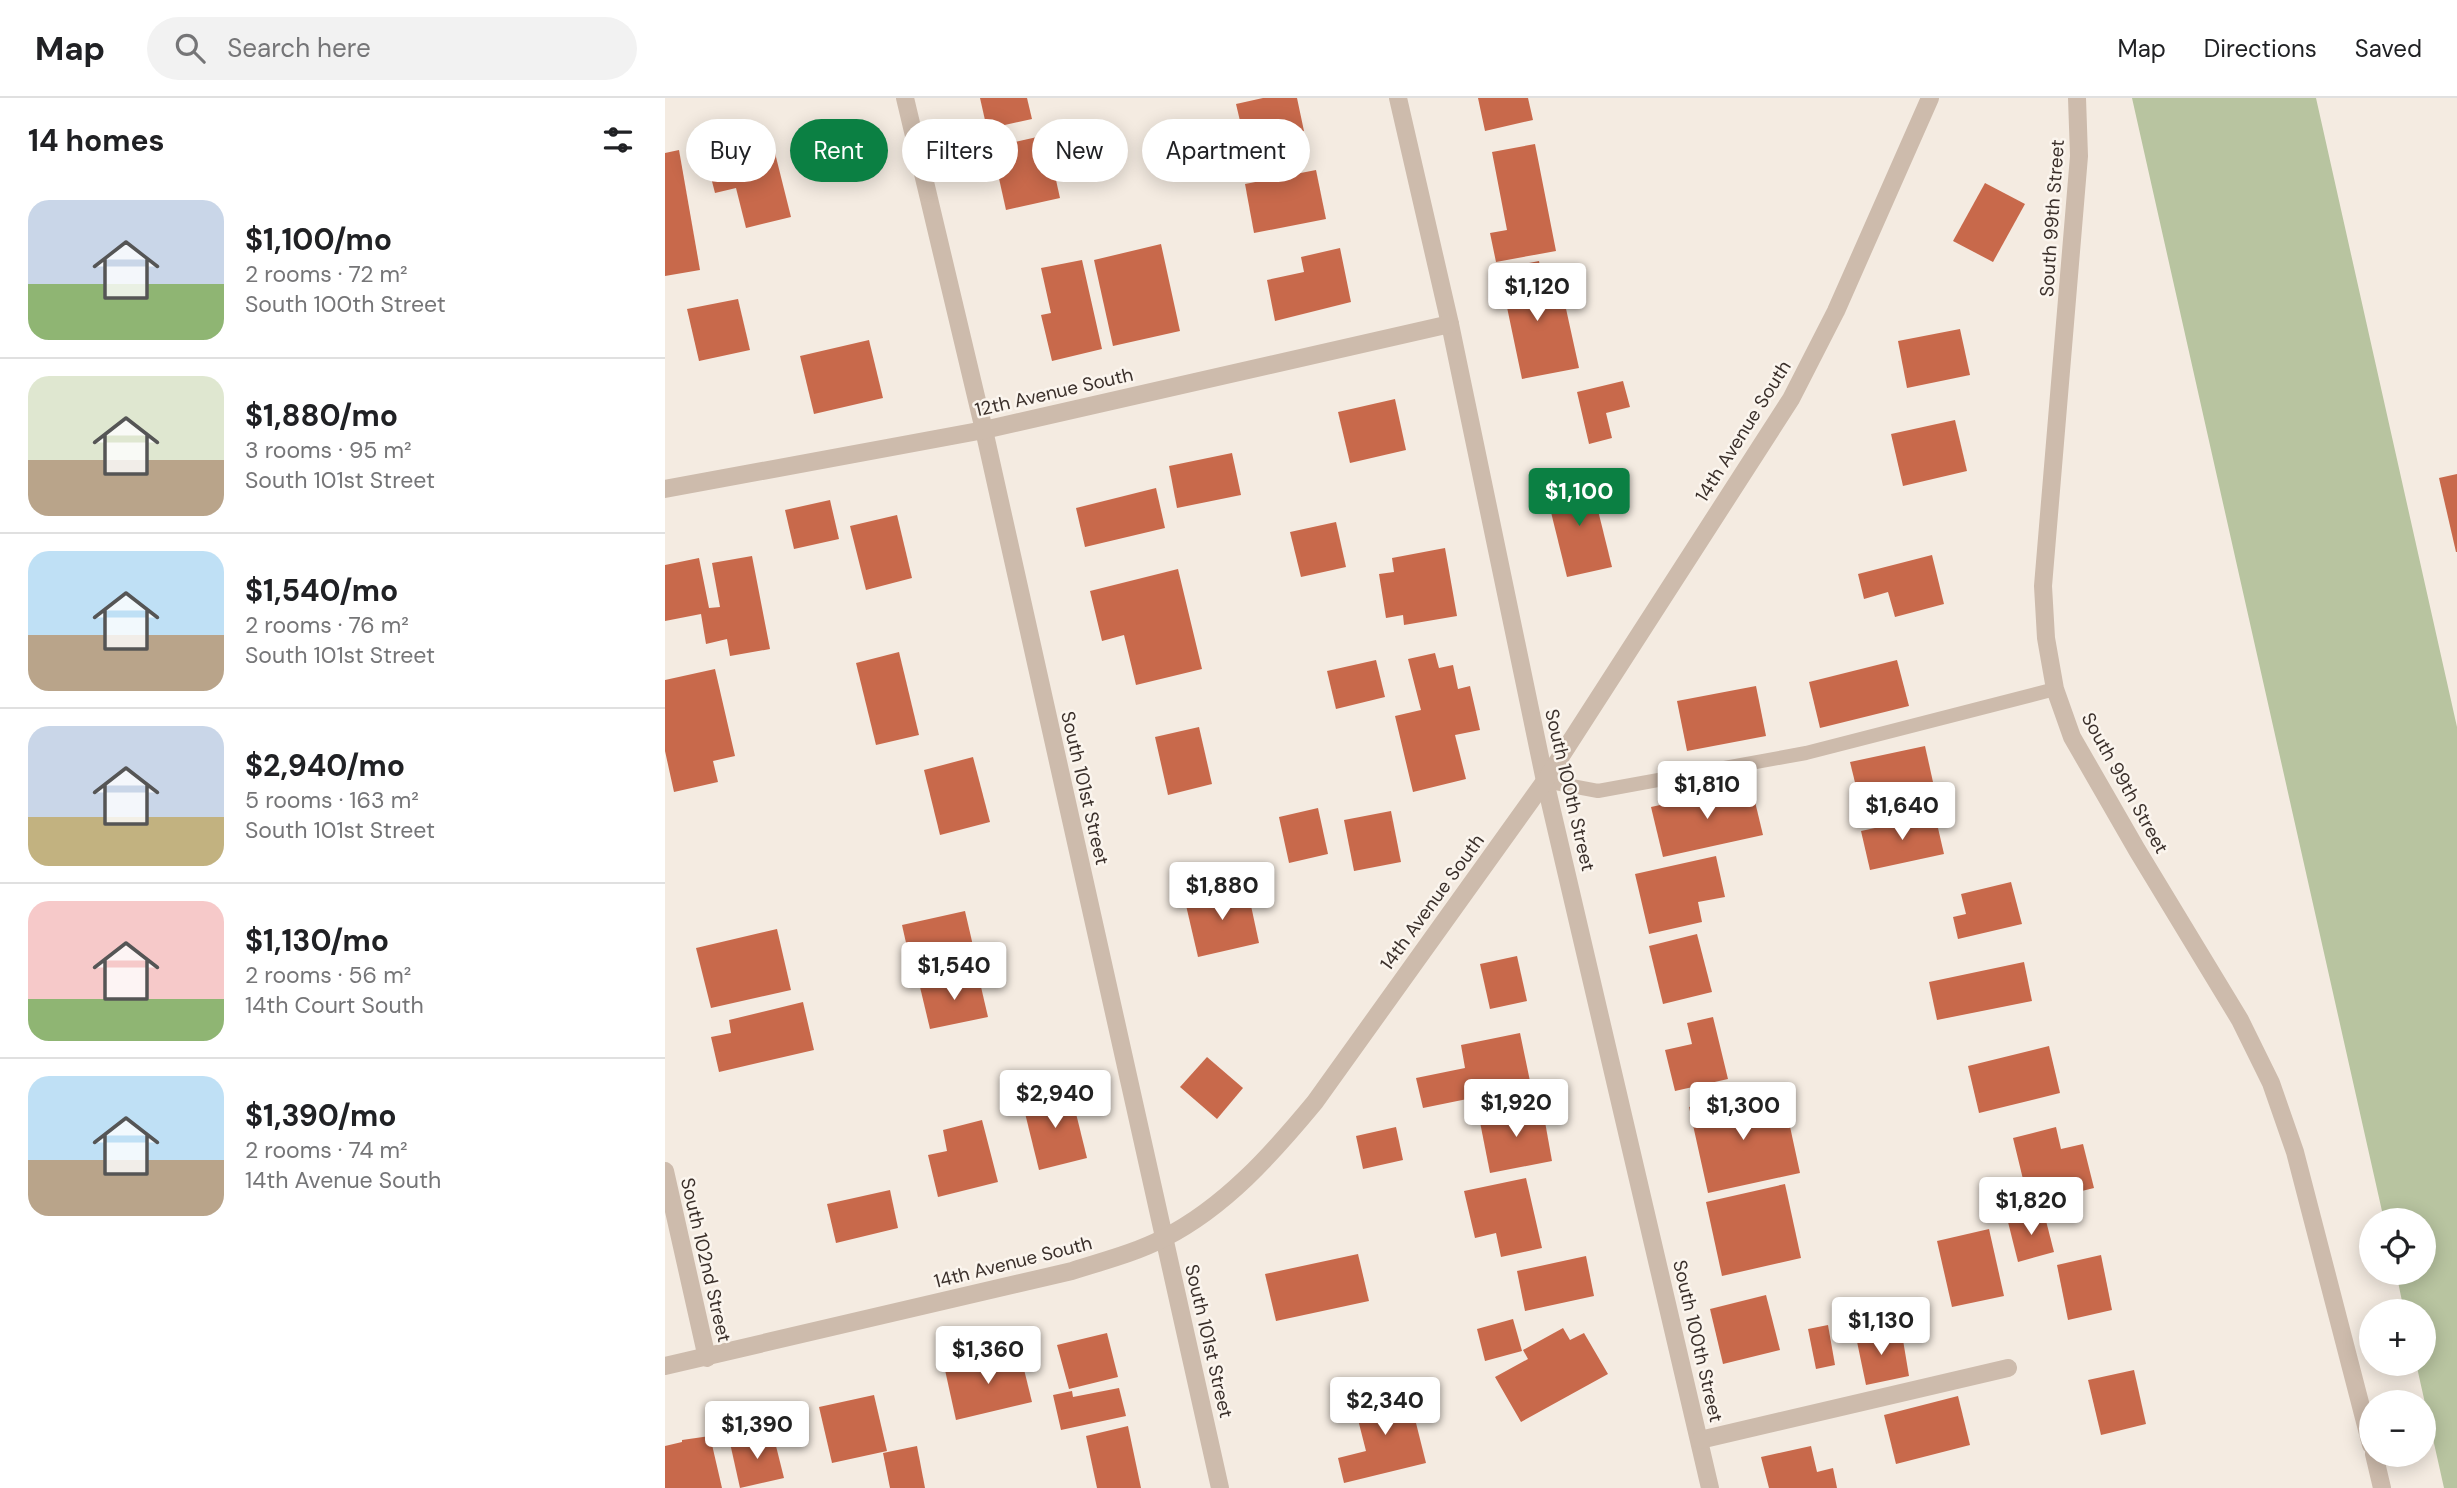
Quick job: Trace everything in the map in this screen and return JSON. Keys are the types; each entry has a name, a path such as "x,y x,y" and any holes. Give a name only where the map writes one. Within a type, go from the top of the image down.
{"street":[{"name":"South 101st Street","path":"905,98 984,430 1220,1488"},
{"name":"South 100th Street","path":"1398,98 1450,324 1545,780 1710,1488"},
{"name":"14th Avenue South","path":"665,1366 1072,1271 1164,1238 1212,1207 1249,1176 1285,1139 1360,1039 1545,780 1791,399 1836,311 1930,98"},
{"name":"South 99th Street","path":"2077,98 2079,156 2043,586 2046,638 2055,689 2072,737 2240,1020 2271,1083 2295,1152 2359,1399"},
{"name":"12th Avenue South","path":"665,489 984,430 1450,324"},
{"name":"South 102nd Street","path":"665,1171 706,1358"},
{"path":"1700,1440 2008,1368"},
{"path":"2377,1467 2382,1488"}],"lane":[{"path":"1545,780 1598,791 1806,752 2055,689"}],"green space":[{"path":"2132,98 2316,98 2457,727 2457,1488 2444,1488 2436,1452 2436,1390 2422,1390 2419,1376 2436,1376 2436,1299 2402,1299 2399,1285 2436,1285 2436,1208 2381,1208"}],"building":[{"path":"980,98 1027,98 1032,119 1018,122 1018,119 985,119"},
{"path":"1263,98 1297,98 1301,119 1240,119 1236,104"},
{"path":"1478,98 1528,98 1533,120 1485,131"},
{"path":"1032,138 1032,182 1056,182 1060,198 1006,210 1000,182 1018,182 1018,141"},
{"path":"1535,144 1556,251 1496,262 1490,233 1507,230 1492,152"},
{"path":"679,150 700,270 665,276 665,153"},
{"path":"776,157 791,217 746,228 736,188 715,193 712,182 776,182"},
{"path":"1316,170 1326,219 1254,233 1245,184 1310,182 1310,171"},
{"path":"1985,183 2025,204 1993,262 1953,241"},
{"path":"1161,244 1180,331 1113,346 1094,260"},
{"path":"1340,248 1351,302 1275,321 1267,280 1304,272 1301,257"},
{"path":"1082,260 1102,349 1052,361 1041,315 1051,313 1041,268"},
{"path":"1539,261 1546,298 1563,295 1579,368 1522,379 1499,269"},
{"path":"738,299 750,350 699,361 687,309"},
{"path":"1960,329 1970,375 1907,388 1898,341"},
{"path":"869,340 883,398 814,414 800,356"},
{"path":"1623,381 1630,407 1606,413 1612,438 1589,444 1577,392"},
{"path":"1395,399 1406,450 1350,463 1338,412"},
{"path":"1955,420 1967,471 1903,486 1891,434"},
{"path":"1232,453 1241,495 1177,508 1169,466"},
{"path":"2457,474 2457,552 2456,552 2439,478"},
{"path":"1590,478 1612,567 1567,577 1545,488"},
{"path":"1156,488 1165,528 1085,547 1076,508"},
{"path":"830,500 839,539 794,549 785,510"},
{"path":"897,515 912,578 866,590 850,526"},
{"path":"1336,522 1346,567 1301,577 1290,532"},
{"path":"1445,548 1457,616 1404,625 1403,615 1386,618 1379,574 1394,572 1392,558"},
{"path":"1932,555 1944,604 1895,617 1888,592 1864,599 1858,574"},
{"path":"752,556 770,649 730,656 727,639 706,644 701,614 665,621 665,565 699,558 709,608 720,607 712,563"},
{"path":"1178,569 1202,669 1136,685 1124,635 1102,641 1090,591"},
{"path":"899,652 919,735 876,745 856,663"},
{"path":"1435,653 1439,668 1453,665 1458,689 1470,686 1480,730 1455,735 1466,779 1413,792 1395,716 1421,710 1408,659"},
{"path":"1376,660 1385,697 1336,709 1327,671"},
{"path":"1897,660 1909,706 1820,728 1809,682"},
{"path":"715,669 735,756 713,761 718,782 674,792 665,751 665,680"},
{"path":"1756,686 1766,736 1687,751 1677,701"},
{"path":"1199,727 1212,784 1168,795 1155,737"},
{"path":"1925,746 1935,791 1861,807 1850,762"},
{"path":"973,757 990,822 940,835 924,770"},
{"path":"1751,785 1763,835 1663,857 1651,807"},
{"path":"1318,808 1328,854 1289,863 1279,817"},
{"path":"1391,811 1401,862 1354,871 1344,820"},
{"path":"1935,815 1944,854 1870,870 1861,831"},
{"path":"1716,856 1725,897 1698,902 1702,922 1649,934 1635,874"},
{"path":"2011,882 2022,924 1958,939 1953,917 1966,914 1961,894"},
{"path":"1247,887 1259,943 1198,957 1185,901"},
{"path":"965,911 974,950 911,965 902,925"},
{"path":"777,929 791,990 711,1008 696,948"},
{"path":"1697,934 1712,992 1663,1004 1649,946"},
{"path":"1517,956 1527,1001 1490,1009 1480,964"},
{"path":"2024,962 2032,1001 1937,1020 1929,982"},
{"path":"978,974 988,1017 930,1029 920,987"},
{"path":"803,1002 814,1050 719,1072 711,1037 731,1033 729,1020"},
{"path":"1713,1017 1728,1079 1675,1091 1665,1050 1692,1044 1687,1023"},
{"path":"1520,1033 1531,1086 1423,1108 1416,1078 1465,1068 1461,1045"},
{"path":"2049,1046 2060,1093 1979,1113 1968,1066"},
{"path":"1207,1057 1243,1088 1217,1119 1180,1087"},
{"path":"1070,1089 1087,1158 1039,1170 1022,1101"},
{"path":"1758,1091 1763,1113 1786,1108 1800,1173 1708,1193 1689,1107"},
{"path":"1542,1105 1552,1161 1490,1173 1479,1117"},
{"path":"982,1120 998,1182 938,1197 928,1155 947,1151 943,1130"},
{"path":"1396,1127 1403,1160 1363,1169 1356,1136"},
{"path":"2056,1127 2061,1149 2083,1144 2094,1188 2029,1204 2013,1138"},
{"path":"1526,1178 1542,1248 1501,1257 1496,1233 1475,1238 1464,1191"},
{"path":"1785,1184 1801,1258 1722,1276 1706,1202"},
{"path":"890,1190 898,1228 836,1243 827,1204"},
{"path":"2044,1213 2054,1252 2018,1262 2008,1222"},
{"path":"1989,1229 2004,1296 1952,1307 1937,1241"},
{"path":"1358,1254 1369,1301 1276,1321 1265,1274"},
{"path":"2101,1255 2112,1310 2068,1320 2057,1265"},
{"path":"1586,1256 1594,1296 1525,1311 1517,1271"},
{"path":"1766,1295 1780,1350 1723,1364 1710,1309"},
{"path":"1513,1319 1522,1351 1485,1361 1477,1329"},
{"path":"1828,1325 1835,1365 1816,1369 1808,1329"},
{"path":"1878,1327 1882,1344 1903,1340 1909,1376 1866,1385 1855,1332"},
{"path":"1563,1328 1570,1340 1584,1333 1608,1374 1521,1422 1495,1377 1528,1359 1523,1350"},
{"path":"1107,1333 1118,1377 1069,1389 1057,1345"},
{"path":"1020,1353 1032,1402 956,1420 945,1370"},
{"path":"2134,1370 2146,1424 2101,1435 2088,1380"},
{"path":"1407,1387 1426,1463 1344,1483 1338,1458 1366,1451 1353,1400"},
{"path":"1119,1388 1126,1416 1061,1430 1053,1395 1072,1391 1073,1397"},
{"path":"874,1395 887,1451 832,1463 819,1407"},
{"path":"1958,1396 1970,1445 1896,1464 1884,1415"},
{"path":"1128,1426 1141,1488 1097,1488 1086,1436"},
{"path":"773,1434 784,1478 740,1488 730,1443"},
{"path":"710,1436 722,1488 665,1488 665,1446 682,1440"},
{"path":"917,1446 925,1488 890,1488 883,1453"},
{"path":"1811,1446 1817,1472 1833,1468 1837,1488 1769,1488 1761,1457"}]}
